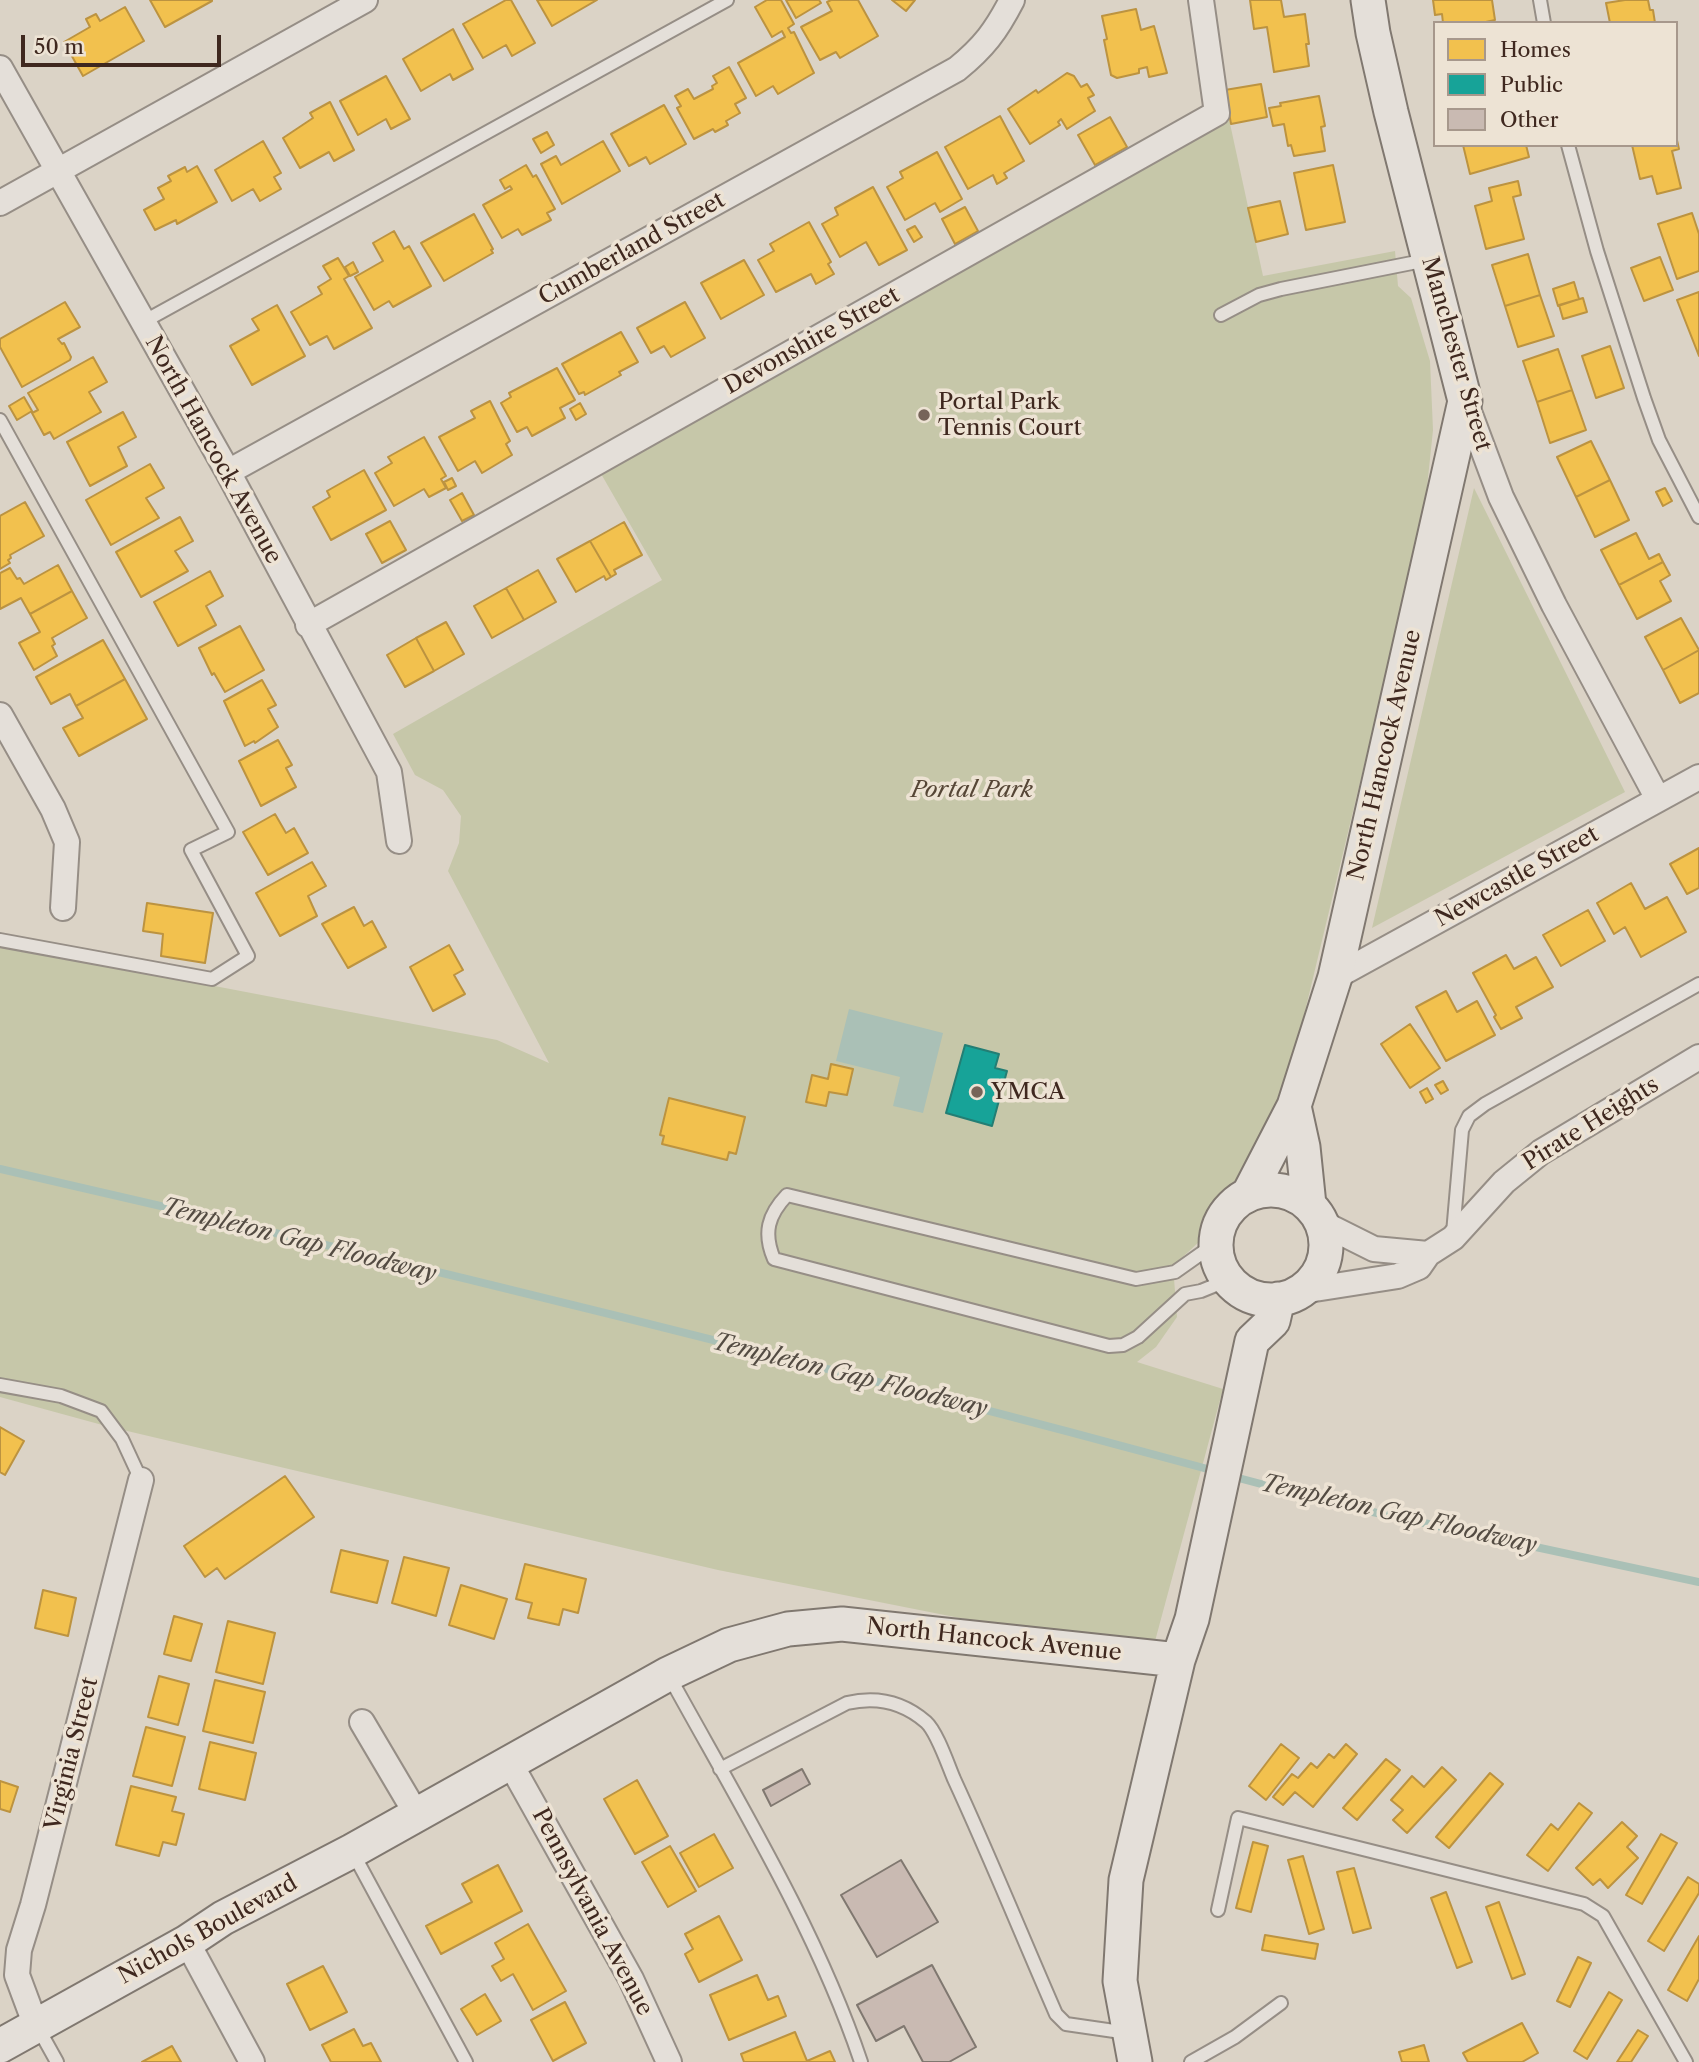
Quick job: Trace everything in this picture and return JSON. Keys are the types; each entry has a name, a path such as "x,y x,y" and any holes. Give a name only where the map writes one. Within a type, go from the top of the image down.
{"street":[{"path":"0,203 365,0"},
{"name":"Cumberland Street","path":"228,472 957,69 981,49 1000,23 1012,0"},
{"name":"Devonshire Street","path":"308,625 1217,113 1201,0"},
{"name":"Manchester Street","path":"1368,0 1391,112 1465,401 1501,497 1518,533 1658,799"},
{"name":"North Hancock Avenue","path":"0,68 228,472 389,772 399,841"},
{"name":"North Hancock Avenue","path":"1216,1243 1222,1220 1237,1202 1248,1195 1294,1106 1335,977 1465,401"},
{"path":"0,715 52,809 67,842 63,908"},
{"name":"Newcastle Street","path":"1335,977 1699,777"},
{"name":"Pirate Heights","path":"1290,1295 1398,1276 1419,1266 1428,1254 1453,1238 1504,1182 1541,1152 1699,1057"},
{"path":"1232,1284 1249,1296 1263,1300 1290,1295 1313,1280 1321,1268 1325,1238 1315,1214 1294,1106"},
{"path":"1248,1195 1280,1191 1296,1196 1315,1214 1374,1249 1428,1254"},
{"path":"1216,1243 1217,1256 1232,1284 1236,1312 1252,1341"},
{"path":"1132,2048 1121,1981 1126,1880 1178,1660 1192,1619 1252,1341 1273,1321 1290,1295"},
{"name":"Virginia Street","path":"36,2026 17,1975 19,1950 33,1905 141,1480"},
{"name":"North Hancock Avenue","path":"811,1627 842,1623 869,1625 1178,1660"},
{"name":"Nichols Boulevard","path":"0,2046 187,1942 223,1918 352,1851 668,1674 729,1645 761,1635 811,1627"},
{"path":"362,1722 417,1815"},
{"name":"Pennsylvania Avenue","path":"510,1763 631,1979 670,2062"},
{"path":"187,1942 252,2062"}],"lane":[{"path":"143,322 727,0"},
{"path":"1540,0 1544,21"},
{"path":"1569,147 1597,251 1644,398 1659,440 1699,517"},
{"path":"1221,315 1259,295 1281,289 1428,260"},
{"path":"0,419 229,832 191,850 248,956 212,979 0,940"},
{"path":"1453,1238 1462,1130 1469,1116 1485,1104 1699,984"},
{"path":"1216,1243 1175,1272 1136,1279 788,1195 774,1209 769,1226 769,1246 774,1259 1109,1346 1123,1345 1138,1337 1185,1294 1232,1284"},
{"path":"0,1385 61,1396 101,1410 121,1439 141,1480"},
{"path":"668,1674 805,1927 861,2062"},
{"path":"720,1769 847,1703 865,1699 886,1701 906,1708 929,1724 989,1855 1056,2014 1066,2024 1132,2048"},
{"path":"1218,1910 1238,1818 1584,1905 1603,1916 1686,2062"},
{"path":"352,1851 466,2062"},
{"path":"1191,2062 1235,2037 1281,2003"},
{"path":"36,2026 57,2062"}],"green space":[{"name":"Portal Park","path":"1229,119 1263,276 1395,251 1398,286 1411,298 1430,361 1433,430 1424,516 1294,1057 1274,1117 1236,1186 1219,1200 1200,1241 1173,1266 1177,1317 1156,1347 1137,1362 1223,1389 1151,1656 718,1570 106,1426 0,1397 0,945 497,1040 549,1063 448,871 459,843 461,816 443,790 415,775 393,734 662,580 600,472"},
{"path":"1474,488 1625,792 1372,928"}],"shaded area":[{"path":"849,1009 943,1033 923,1113 893,1106 900,1077 836,1061"}],"building: Homes":[{"path":"150,0 212,0 212,1 165,27"},
{"path":"506,0 511,0 535,43 512,56 506,45 483,58 463,24"},
{"path":"537,0 597,0 552,26"},
{"path":"767,0 781,0 794,24 788,28 791,33 794,32 814,73 778,94 773,86 756,96 738,63 785,37 782,31 772,37 755,7"},
{"path":"786,0 819,0 821,3 796,18"},
{"path":"858,0 878,36 840,58 836,52 820,60 801,27 832,11 827,2"},
{"path":"892,0 915,0 906,11"},
{"path":"1250,0 1281,0 1284,17 1305,14 1309,66 1274,72 1267,27 1254,29"},
{"path":"1433,0 1492,0 1495,20 1443,21 1442,14 1435,15"},
{"path":"1648,0 1655,21 1610,21 1606,3"},
{"path":"125,7 144,41 83,76 64,42 90,27 86,19 96,14 100,21"},
{"path":"1136,9 1141,30 1154,26 1167,73 1149,77 1147,67 1139,69 1139,73 1117,78 1111,75 1102,16"},
{"path":"453,29 473,69 453,80 450,74 421,91 403,59"},
{"path":"729,67 746,98 735,104 740,113 726,121 728,125 694,139 677,108 681,106 675,96 688,89 694,99 713,89 712,86 717,83 713,76"},
{"path":"1067,73 1074,76 1081,87 1087,84 1094,95 1088,98 1095,111 1067,129 1061,119 1058,122 1060,125 1030,144 1008,109"},
{"path":"386,76 410,119 391,129 386,119 358,135 340,101"},
{"path":"1261,84 1267,117 1231,124 1225,90"},
{"path":"1319,96 1325,126 1321,127 1325,151 1294,156 1291,145 1288,146 1284,124 1273,126 1269,108 1281,106 1280,103"},
{"path":"330,102 354,150 334,161 329,152 300,168 283,138 313,118 310,113"},
{"path":"664,105 686,144 650,164 646,157 629,166 611,134"},
{"path":"1000,116 1024,161 1004,173 1007,178 997,184 993,175 968,189 945,147"},
{"path":"1110,117 1127,147 1095,165 1078,135"},
{"path":"547,132 554,145 541,153 533,139"},
{"path":"263,141 281,173 274,177 281,189 260,201 253,189 232,201 215,170"},
{"path":"603,141 620,171 562,204 541,164 556,156 561,165"},
{"path":"1678,145 1679,149 1672,151 1681,188 1657,194 1652,176 1640,179 1632,147 1678,147"},
{"path":"1463,147 1526,147 1529,157 1470,174"},
{"path":"937,152 962,199 940,212 935,203 905,220 887,187 903,178 900,172"},
{"path":"526,165 533,177 536,175 555,209 547,213 551,220 522,235 518,229 502,238 483,205 512,189 510,186 505,189 500,180"},
{"path":"1333,165 1345,222 1306,230 1294,173"},
{"path":"197,166 217,202 177,224 176,220 155,230 144,210 164,199 158,188 171,181 168,176 185,167 187,172"},
{"path":"1518,181 1521,195 1513,197 1524,239 1486,249 1475,206 1492,201 1489,188"},
{"path":"873,187 907,250 879,265 866,242 840,257 822,224 838,215 835,208"},
{"path":"1280,201 1288,234 1256,242 1248,208"},
{"path":"965,207 978,231 955,244 942,219"},
{"path":"1692,213 1699,234 1699,271 1677,279 1658,224"},
{"path":"474,214 493,253 444,281 421,243"},
{"path":"809,222 831,262 828,264 834,274 816,284 811,274 776,292 758,260 774,251 770,244"},
{"path":"915,226 922,237 914,242 907,230"},
{"path":"394,231 404,249 409,246 431,286 393,307 389,301 374,310 355,277 383,261 373,243"},
{"path":"1528,254 1540,295 1505,306 1492,265"},
{"path":"1660,257 1673,290 1644,301 1631,268"},
{"path":"338,258 349,276 344,279 372,328 334,349 327,336 310,345 291,312 322,294 318,287 331,279 323,266"},
{"path":"744,260 764,295 721,319 701,283"},
{"path":"353,262 358,272 350,276 345,267"},
{"path":"1574,282 1579,299 1558,306 1553,289"},
{"path":"1699,292 1699,356 1677,300"},
{"path":"1540,295 1554,336 1518,347 1505,306"},
{"path":"1583,298 1587,312 1563,319 1559,305"},
{"path":"65,302 80,327 58,339 64,343 70,360 22,387 0,347 0,339"},
{"path":"685,302 705,338 671,357 664,346 651,353 637,328"},
{"path":"277,305 305,356 252,385 230,346 259,330 252,319"},
{"path":"621,332 638,362 585,395 584,392 579,394 562,364"},
{"path":"1610,346 1624,388 1596,398 1582,356"},
{"path":"1558,349 1572,390 1537,402 1523,361"},
{"path":"93,357 107,382 89,392 101,412 54,439 50,432 44,435 32,413 38,410 28,393"},
{"path":"557,368 575,400 560,408 565,418 532,436 527,427 517,432 501,403 511,397 509,393"},
{"path":"1572,390 1586,430 1550,443 1537,402"},
{"path":"24,397 32,411 17,420 9,406"},
{"path":"490,401 510,441 506,444 512,455 482,473 475,461 458,471 439,437 475,418 471,411"},
{"path":"580,403 586,414 576,420 570,409"},
{"path":"123,412 136,437 118,447 127,466 90,486 67,442"},
{"path":"424,437 446,476 441,479 446,488 429,497 424,489 394,506 375,473 392,463 388,457"},
{"path":"1591,441 1610,480 1576,497 1557,457"},
{"path":"150,464 164,488 146,498 159,518 111,545 86,500"},
{"path":"364,470 386,510 331,540 313,507 330,497 327,491"},
{"path":"452,478 456,486 448,490 444,482"},
{"path":"1610,480 1629,520 1595,537 1576,497"},
{"path":"1665,488 1672,501 1663,506 1656,492"},
{"path":"462,493 474,515 462,521 450,500"},
{"path":"25,502 44,536 10,555 10,563 0,569 0,516"},
{"path":"180,517 193,541 175,551 188,571 141,597 116,552"},
{"path":"390,521 406,550 382,563 366,534"},
{"path":"624,522 642,555 614,570 616,574 611,577 590,541"},
{"path":"1636,533 1649,559 1659,554 1663,562 1619,585 1601,550"},
{"path":"590,541 611,577 606,580 604,576 576,592 557,559"},
{"path":"1663,562 1670,575 1660,581 1671,601 1637,619 1619,585"},
{"path":"58,565 72,591 30,614 21,598 0,609 0,573 10,568 24,584"},
{"path":"538,570 556,602 524,620 506,588"},
{"path":"210,571 223,596 206,606 216,625 178,646 154,602"},
{"path":"506,588 524,620 492,638 474,606"},
{"path":"72,591 87,618 52,638 55,644 52,646 57,656 34,670 19,643 40,632 30,614"},
{"path":"1681,618 1699,650 1663,670 1645,637"},
{"path":"446,622 464,654 434,671 416,638"},
{"path":"240,626 264,670 225,692 214,673 212,675 199,648"},
{"path":"416,638 434,671 405,687 387,655"},
{"path":"103,640 125,679 76,706 70,694 51,704 36,677"},
{"path":"1699,650 1699,693 1680,703 1663,670"},
{"path":"125,679 147,719 79,756 63,728 83,718 76,706"},
{"path":"262,680 276,705 268,709 278,727 255,743 254,741 245,746 224,701"},
{"path":"278,740 292,765 286,768 296,787 261,806 239,761"},
{"path":"275,814 286,833 294,828 308,853 268,875 243,832"},
{"path":"1699,848 1699,888 1687,894 1670,864"},
{"path":"312,862 326,886 308,896 317,916 280,936 256,893"},
{"path":"1631,883 1645,909 1667,897 1686,932 1641,957 1625,927 1614,934 1597,903"},
{"path":"147,903 213,913 205,963 161,956 163,934 143,931"},
{"path":"354,907 364,926 372,921 386,947 348,968 322,924"},
{"path":"1588,910 1605,941 1561,966 1543,935"},
{"path":"449,945 463,970 454,975 465,994 433,1011 410,967"},
{"path":"1506,955 1514,969 1536,957 1553,987 1516,1007 1522,1018 1501,1029 1473,973"},
{"path":"1446,991 1457,1012 1477,1001 1495,1035 1446,1061 1416,1007"},
{"path":"1410,1024 1440,1068 1410,1088 1381,1044"},
{"path":"831,1064 853,1069 847,1095 829,1092 826,1106 806,1102 812,1075 828,1079"},
{"path":"1443,1081 1448,1090 1441,1094 1435,1085"},
{"path":"1427,1088 1433,1099 1426,1103 1420,1092"},
{"path":"669,1098 745,1117 736,1154 729,1152 727,1160 662,1144 664,1136 660,1135"},
{"path":"0,1427 24,1441 5,1475 0,1472"},
{"path":"285,1476 314,1517 225,1579 217,1568 205,1577 184,1546"},
{"path":"341,1550 388,1561 377,1603 331,1592"},
{"path":"404,1557 449,1568 436,1616 392,1603"},
{"path":"525,1564 586,1579 578,1613 563,1609 559,1625 528,1618 532,1603 516,1599"},
{"path":"461,1585 507,1599 494,1639 449,1625"},
{"path":"43,1590 76,1598 68,1636 35,1628"},
{"path":"174,1616 202,1624 191,1661 164,1654"},
{"path":"228,1621 275,1633 263,1684 216,1672"},
{"path":"159,1676 189,1684 178,1725 148,1717"},
{"path":"215,1680 265,1692 253,1743 203,1731"},
{"path":"146,1727 185,1737 172,1786 133,1776"},
{"path":"210,1742 256,1753 245,1800 199,1789"},
{"path":"1281,1744 1299,1758 1266,1800 1249,1786"},
{"path":"1346,1744 1357,1754 1313,1807 1295,1792 1283,1805 1273,1797 1292,1774 1298,1778 1311,1763 1317,1768 1329,1754 1334,1758"},
{"path":"1386,1759 1400,1770 1357,1820 1343,1808"},
{"path":"1442,1767 1456,1780 1407,1833 1393,1820 1403,1810 1391,1800 1412,1776 1424,1787"},
{"path":"1490,1773 1503,1784 1449,1848 1436,1837"},
{"path":"637,1780 668,1836 635,1854 604,1799"},
{"path":"0,1781 18,1787 10,1812 0,1809"},
{"path":"131,1786 176,1797 172,1811 184,1814 176,1845 163,1842 159,1856 116,1845"},
{"path":"1579,1803 1592,1813 1548,1871 1527,1855 1551,1824 1558,1830"},
{"path":"1622,1822 1637,1836 1627,1847 1638,1858 1608,1888 1600,1879 1593,1885 1576,1868"},
{"path":"714,1834 733,1868 699,1887 680,1853"},
{"path":"1661,1834 1677,1843 1642,1904 1626,1895"},
{"path":"1253,1842 1268,1846 1251,1912 1236,1908"},
{"path":"670,1846 696,1891 668,1907 642,1862"},
{"path":"1303,1856 1324,1929 1309,1934 1288,1860"},
{"path":"498,1865 522,1911 441,1954 426,1926 472,1902 462,1884"},
{"path":"1354,1868 1371,1928 1353,1933 1337,1872"},
{"path":"1688,1877 1699,1884 1699,1893 1664,1951 1648,1941"},
{"path":"1446,1892 1472,1962 1457,1968 1431,1898"},
{"path":"1499,1902 1525,1974 1512,1979 1486,1907"},
{"path":"719,1916 742,1960 699,1982 685,1954 693,1949 685,1934"},
{"path":"528,1924 566,1991 533,2010 513,1974 501,1981 492,1966 504,1959 495,1943"},
{"path":"1265,1935 1318,1944 1315,1959 1262,1950"},
{"path":"1699,1936 1699,1979 1687,2001 1668,1990"},
{"path":"1578,1957 1591,1963 1570,2007 1557,2001"},
{"path":"323,1966 347,2012 310,2030 287,1984"},
{"path":"757,1975 768,2000 778,1996 786,2016 729,2040 710,1995"},
{"path":"1609,1992 1622,2000 1587,2059 1574,2051"},
{"path":"485,1994 501,2021 477,2035 461,2009"},
{"path":"565,2002 586,2043 553,2061 531,2020"},
{"path":"1522,2023 1538,2053 1522,2062 1468,2062 1463,2053"},
{"path":"354,2029 363,2046 371,2043 381,2062 331,2062 322,2045"},
{"path":"1638,2030 1648,2036 1631,2062 1617,2062"},
{"path":"795,2032 807,2061 830,2051 835,2062 744,2062 741,2054"},
{"path":"1424,2045 1429,2062 1402,2062 1399,2052"},
{"path":"172,2046 181,2062 142,2062"}],"building: Public":[{"name":"YMCA","path":"965,1045 999,1054 995,1068 1007,1071 992,1126 946,1113"}],"building: Other":[{"path":"802,1769 810,1784 771,1806 763,1790"},
{"path":"901,1860 938,1922 877,1957 841,1895"},
{"path":"932,1965 976,2047 949,2062 923,2062 904,2026 876,2041 857,2005"}],"waterway":[{"name":"Templeton Gap Floodway","path":"0,1169 609,1314 1215,1471"},
{"name":"Templeton Gap Floodway","path":"1231,1476 1340,1505 1699,1582"}],"place":[{"name":"Portal Park Tennis Court","path":"924,415"},
{"name":"YMCA","path":"977,1092"}]}
